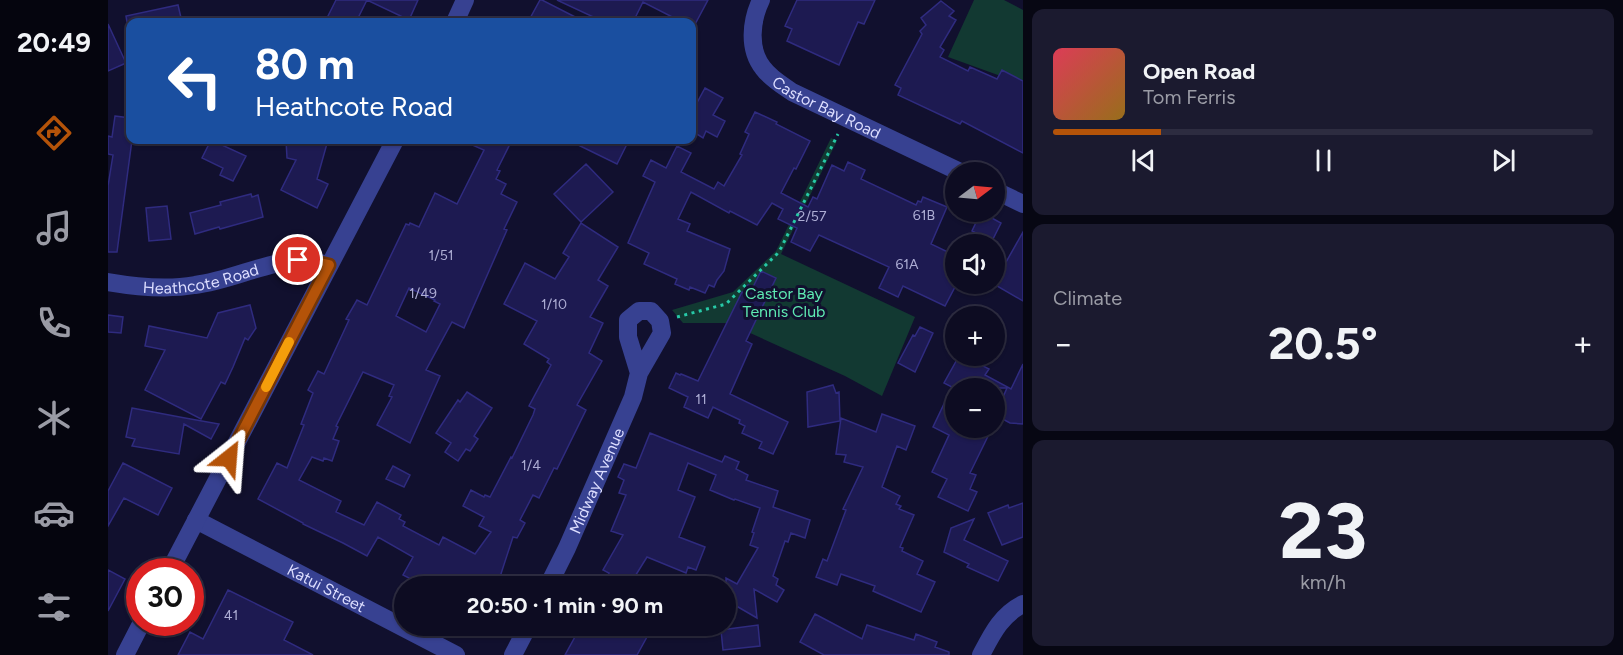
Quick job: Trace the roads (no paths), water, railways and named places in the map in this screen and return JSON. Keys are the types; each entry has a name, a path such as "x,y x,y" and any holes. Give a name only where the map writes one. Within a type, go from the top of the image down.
{"street":[{"path":"456,18 465,0"},
{"name":"Castor Bay Road","path":"761,0 752,31 754,52 762,68 792,92 945,165"},
{"path":"176,558 393,144"},
{"path":"1005,195 1023,204"},
{"name":"Heathcote Road","path":"108,282 134,287 166,288 196,285 298,260 329,265"},
{"name":"Midway Avenue","path":"553,576 633,397 639,373 663,333 660,321 651,311 639,311 628,320 628,338 639,373"},
{"name":"Katui Street","path":"196,520 456,655"},
{"path":"981,655 1002,619 1023,604"},
{"path":"125,655 135,636"},
{"path":"513,655 523,636"}],"park label":[{"name":"Castor Bay Tennis Club","path":"784,302"}]}
